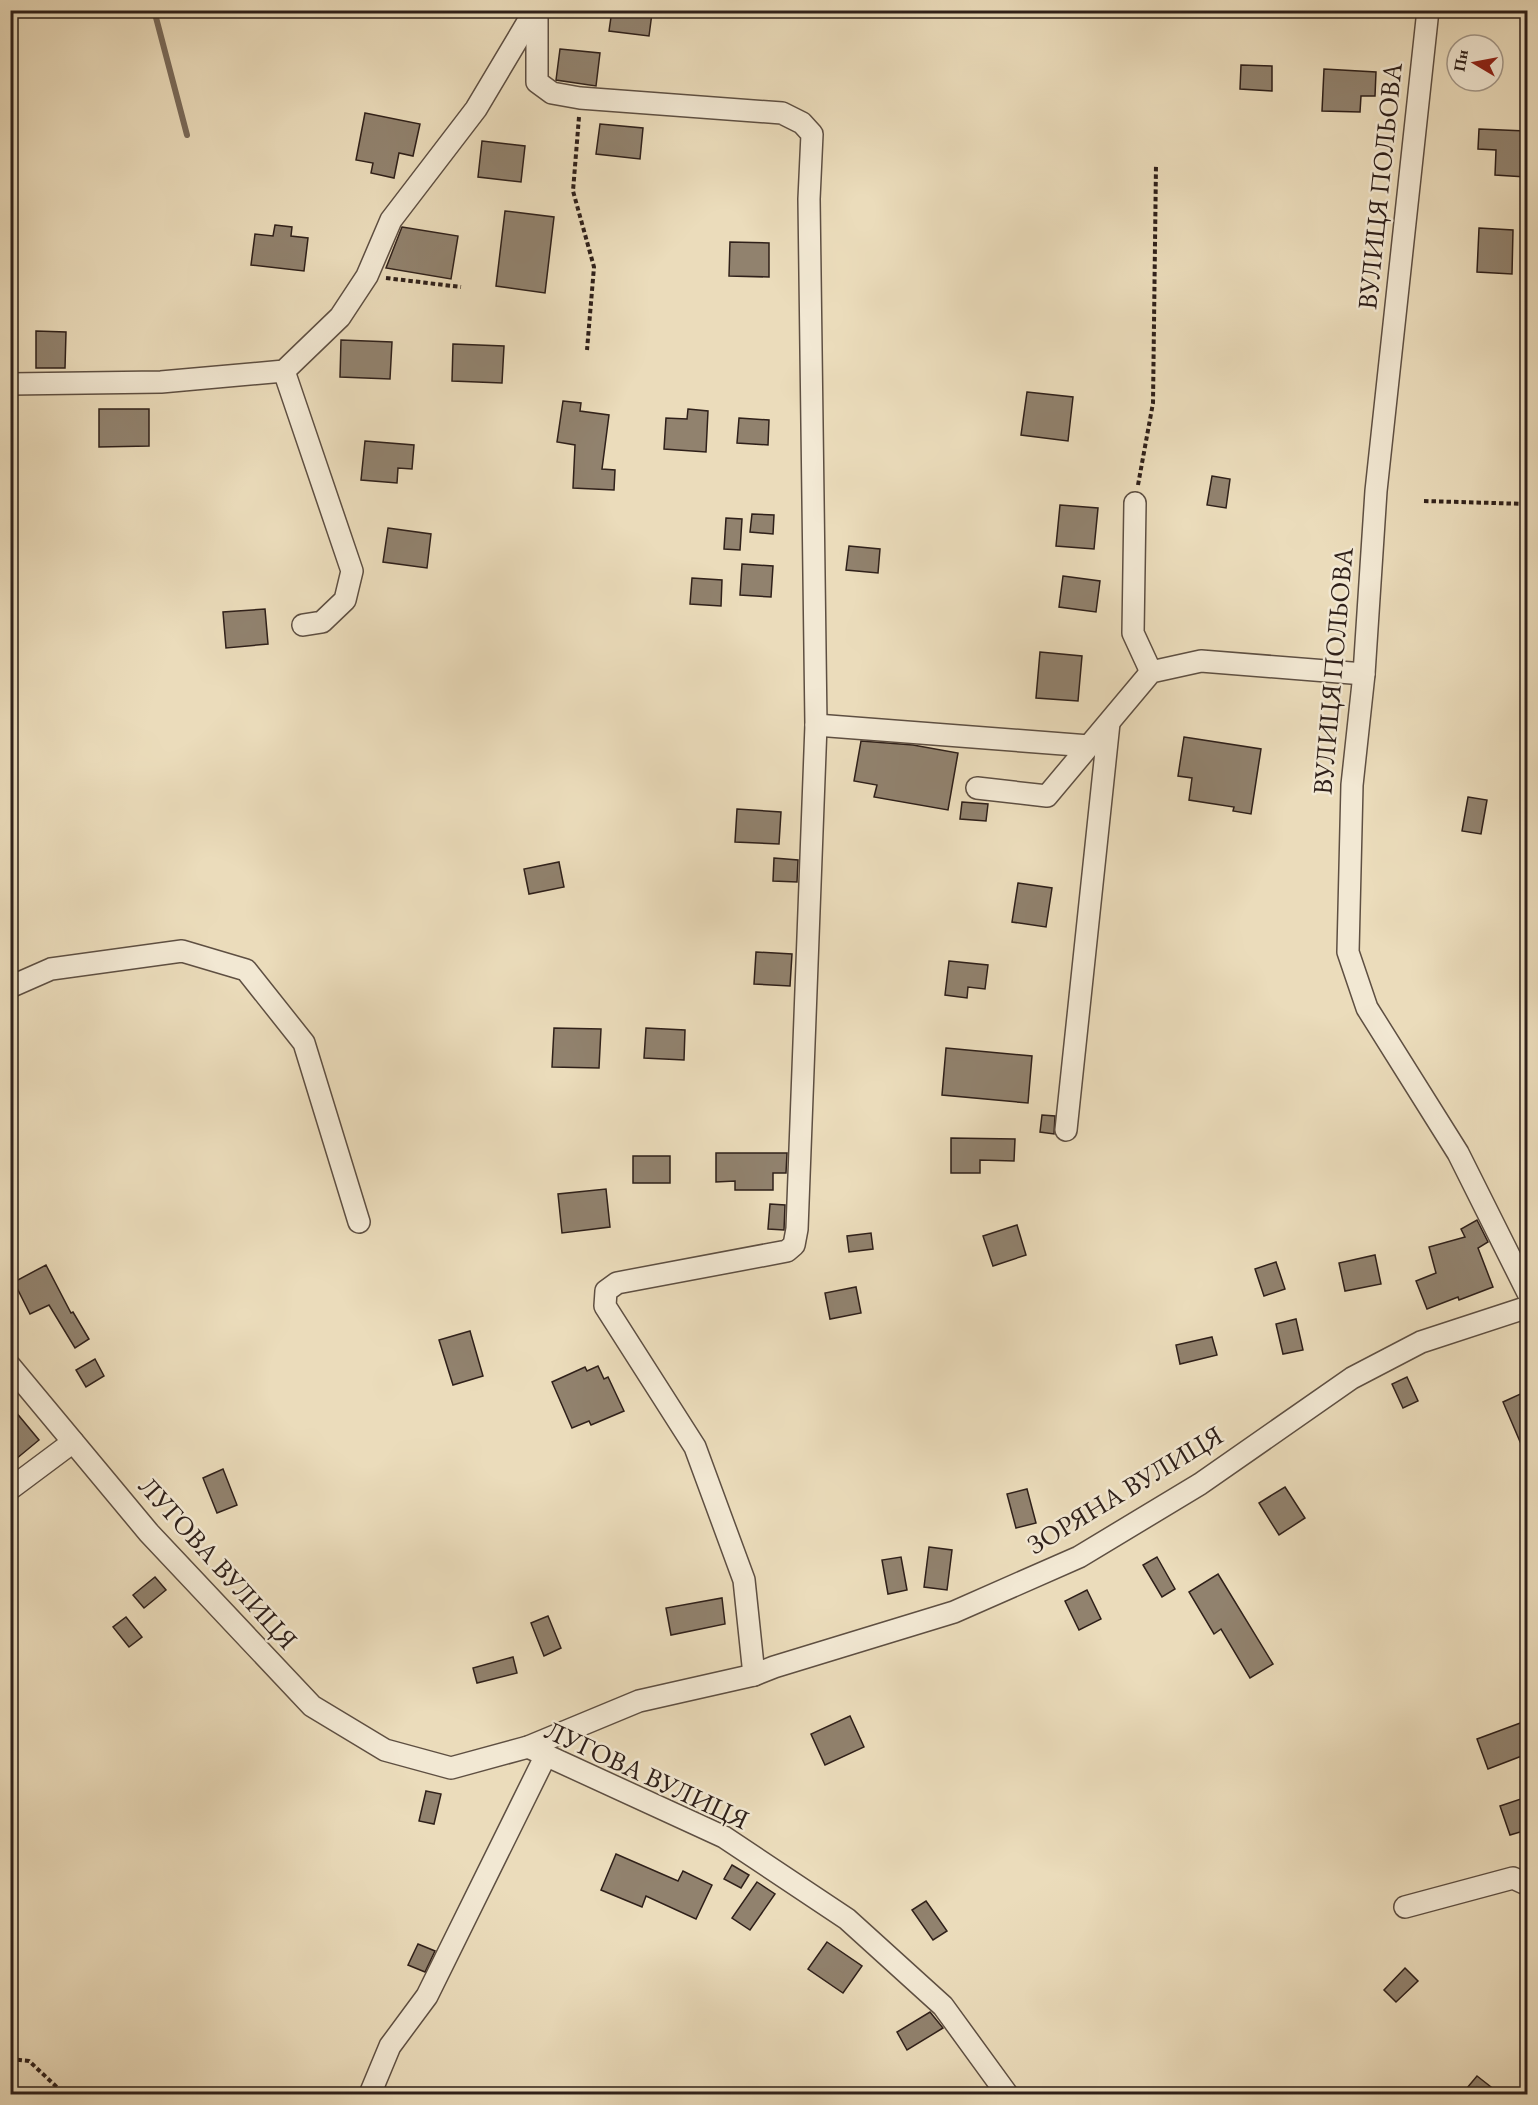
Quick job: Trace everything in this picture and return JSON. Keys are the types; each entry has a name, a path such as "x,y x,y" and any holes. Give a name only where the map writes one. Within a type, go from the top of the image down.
{"street":[{"path":"536,10 537,82 552,93 580,98 782,113 802,123 812,134 809,200 816,725 797,1229 794,1245 787,1251 617,1283 606,1292 605,1306 695,1447 744,1580 754,1675"},
{"path":"10,384 161,382 284,371 340,317 367,276 391,220 476,109 536,10"},
{"name":"ВУЛИЦЯ ПОЛЬОВА","path":"1428,10 1376,491 1364,674 1352,785 1348,952 1367,1008 1458,1153 1527,1293"},
{"path":"284,371 352,571 345,600 322,622 303,625"},
{"path":"1135,503 1133,633 1151,672"},
{"path":"977,788 1047,796 1151,672 1201,661 1364,674"},
{"path":"1066,1130 1108,723"},
{"path":"816,725 1089,746"},
{"path":"10,987 51,969 182,951 246,970 304,1043 360,1222"},
{"name":"ЗОРЯНА ВУЛИЦЯ","path":"537,1751 639,1701 754,1675 774,1666 954,1612 1079,1557 1200,1484 1352,1377 1421,1342 1527,1307"},
{"name":"ЛУГОВА ВУЛИЦЯ","path":"10,1366 149,1533 312,1706 385,1750 451,1768 537,1751 724,1837 847,1919 943,2006 1007,2094"},
{"path":"10,1489 74,1442"},
{"path":"370,2094 390,2046 427,1996 537,1751"},
{"path":"1405,1907 1513,1878 1527,1885"}],"path":[{"path":"580,98 573,192 594,267 587,350"},
{"path":"1135,503 1153,403 1156,164"},
{"path":"367,276 461,287"},
{"path":"1424,501 1527,504"},
{"path":"10,2059 29,2061 60,2090 70,2094"}],"building":[{"path":"612,10 646,10 646,13 652,13 649,36 609,31"},
{"path":"560,49 600,53 596,86 556,80"},
{"path":"1241,65 1272,66 1272,91 1240,89"},
{"path":"1324,69 1376,72 1375,96 1361,96 1360,112 1322,111"},
{"path":"365,113 420,124 413,156 399,153 394,178 371,173 373,163 356,160"},
{"path":"600,124 643,128 640,159 596,154"},
{"path":"1479,129 1527,131 1527,177 1495,175 1496,150 1478,149"},
{"path":"482,141 525,146 521,182 478,177"},
{"path":"505,211 554,217 545,293 496,286"},
{"path":"275,225 292,227 291,236 308,238 304,271 251,265 255,234 273,236"},
{"path":"402,227 458,236 451,279 386,268"},
{"path":"1479,228 1513,230 1512,274 1477,272"},
{"path":"730,242 769,243 769,277 729,276"},
{"path":"36,331 66,332 65,368 36,368"},
{"path":"341,340 392,342 390,379 340,377"},
{"path":"453,344 504,346 502,383 452,381"},
{"path":"1027,392 1073,397 1068,441 1021,435"},
{"path":"563,401 581,403 580,411 609,415 602,469 615,470 614,490 573,488 575,445 557,442"},
{"path":"99,409 149,409 149,446 99,447"},
{"path":"688,409 708,411 706,452 664,449 666,418 687,419"},
{"path":"739,418 769,420 768,445 737,443"},
{"path":"365,441 414,445 412,469 398,468 397,483 361,480"},
{"path":"1212,476 1230,479 1226,508 1207,505"},
{"path":"1060,505 1098,508 1094,549 1056,546"},
{"path":"752,514 774,515 773,534 750,532"},
{"path":"726,518 742,519 740,550 724,549"},
{"path":"388,528 431,534 427,568 383,562"},
{"path":"849,546 880,549 878,573 846,570"},
{"path":"742,564 773,566 771,597 740,595"},
{"path":"1063,576 1100,581 1096,612 1059,607"},
{"path":"692,578 722,580 721,606 690,604"},
{"path":"265,609 268,644 226,648 223,612"},
{"path":"1040,652 1082,656 1078,701 1036,698"},
{"path":"1184,737 1261,749 1251,814 1233,811 1234,807 1189,800 1192,778 1178,776"},
{"path":"861,741 913,745 958,753 948,810 874,797 877,785 854,781"},
{"path":"1468,797 1487,800 1481,834 1462,831"},
{"path":"962,802 988,804 986,821 960,819"},
{"path":"737,809 781,812 779,844 735,842"},
{"path":"774,858 798,860 797,882 773,881"},
{"path":"559,862 564,887 529,894 524,869"},
{"path":"1018,883 1052,888 1046,927 1012,922"},
{"path":"756,952 792,954 790,986 754,984"},
{"path":"949,961 988,965 985,989 968,987 967,998 945,995"},
{"path":"554,1028 601,1029 599,1068 552,1067"},
{"path":"646,1028 685,1030 684,1060 644,1058"},
{"path":"946,1048 1032,1056 1028,1103 942,1095"},
{"path":"1042,1115 1055,1116 1054,1134 1040,1132"},
{"path":"951,1138 1015,1139 1014,1161 980,1160 980,1173 951,1173"},
{"path":"716,1153 787,1153 786,1173 773,1173 773,1190 735,1190 735,1181 716,1182"},
{"path":"633,1156 670,1156 670,1183 633,1183"},
{"path":"606,1189 610,1227 562,1233 558,1194"},
{"path":"770,1204 785,1205 784,1230 768,1229"},
{"path":"1477,1220 1488,1242 1478,1248 1493,1287 1427,1309 1416,1281 1436,1273 1429,1247 1465,1237 1461,1229"},
{"path":"1017,1225 1026,1255 993,1266 983,1236"},
{"path":"871,1233 873,1249 849,1252 847,1236"},
{"path":"1375,1255 1381,1284 1345,1291 1339,1263"},
{"path":"1276,1262 1285,1289 1264,1296 1255,1269"},
{"path":"46,1265 71,1313 73,1312 89,1339 75,1348 49,1305 30,1314 14,1282"},
{"path":"856,1287 861,1313 830,1319 825,1293"},
{"path":"1296,1319 1303,1350 1283,1354 1276,1324"},
{"path":"470,1331 483,1376 453,1385 439,1340"},
{"path":"1212,1337 1217,1355 1180,1364 1176,1345"},
{"path":"95,1359 104,1376 86,1387 76,1370"},
{"path":"598,1366 604,1379 608,1377 624,1411 591,1425 589,1421 572,1428 552,1382 585,1367 587,1371"},
{"path":"1407,1377 1418,1401 1403,1408 1392,1384"},
{"path":"1527,1391 1527,1458 1503,1402"},
{"path":"10,1405 39,1440 10,1464"},
{"path":"223,1469 237,1505 217,1513 203,1478"},
{"path":"1285,1487 1305,1518 1279,1535 1259,1503"},
{"path":"1027,1489 1036,1523 1016,1528 1007,1494"},
{"path":"929,1547 952,1550 947,1590 924,1587"},
{"path":"901,1557 907,1590 888,1594 882,1560"},
{"path":"1157,1557 1175,1589 1162,1597 1143,1565"},
{"path":"1218,1574 1273,1664 1250,1678 1221,1629 1214,1634 1189,1592"},
{"path":"155,1577 166,1590 144,1608 133,1595"},
{"path":"1087,1590 1101,1619 1079,1630 1065,1601"},
{"path":"722,1598 725,1624 671,1635 666,1608"},
{"path":"548,1616 561,1648 544,1656 531,1623"},
{"path":"126,1617 142,1637 129,1647 113,1627"},
{"path":"513,1657 517,1673 477,1683 473,1668"},
{"path":"850,1716 864,1747 825,1765 811,1734"},
{"path":"1523,1722 1527,1735 1527,1754 1488,1769 1477,1739"},
{"path":"426,1791 441,1794 434,1824 419,1821"},
{"path":"1527,1797 1527,1830 1510,1835 1500,1806"},
{"path":"616,1854 678,1881 683,1871 712,1885 696,1919 646,1896 642,1907 601,1890"},
{"path":"732,1865 749,1875 741,1888 724,1879"},
{"path":"757,1882 775,1894 750,1930 732,1918"},
{"path":"926,1901 947,1931 933,1940 912,1910"},
{"path":"827,1942 862,1966 843,1993 808,1969"},
{"path":"418,1944 435,1951 425,1972 408,1965"},
{"path":"1405,1968 1418,1981 1396,2002 1384,1990"},
{"path":"930,2012 943,2028 907,2050 897,2032"},
{"path":"1477,2076 1500,2094 1462,2094"}],"waterway":[{"path":"154,10 187,135"}]}
